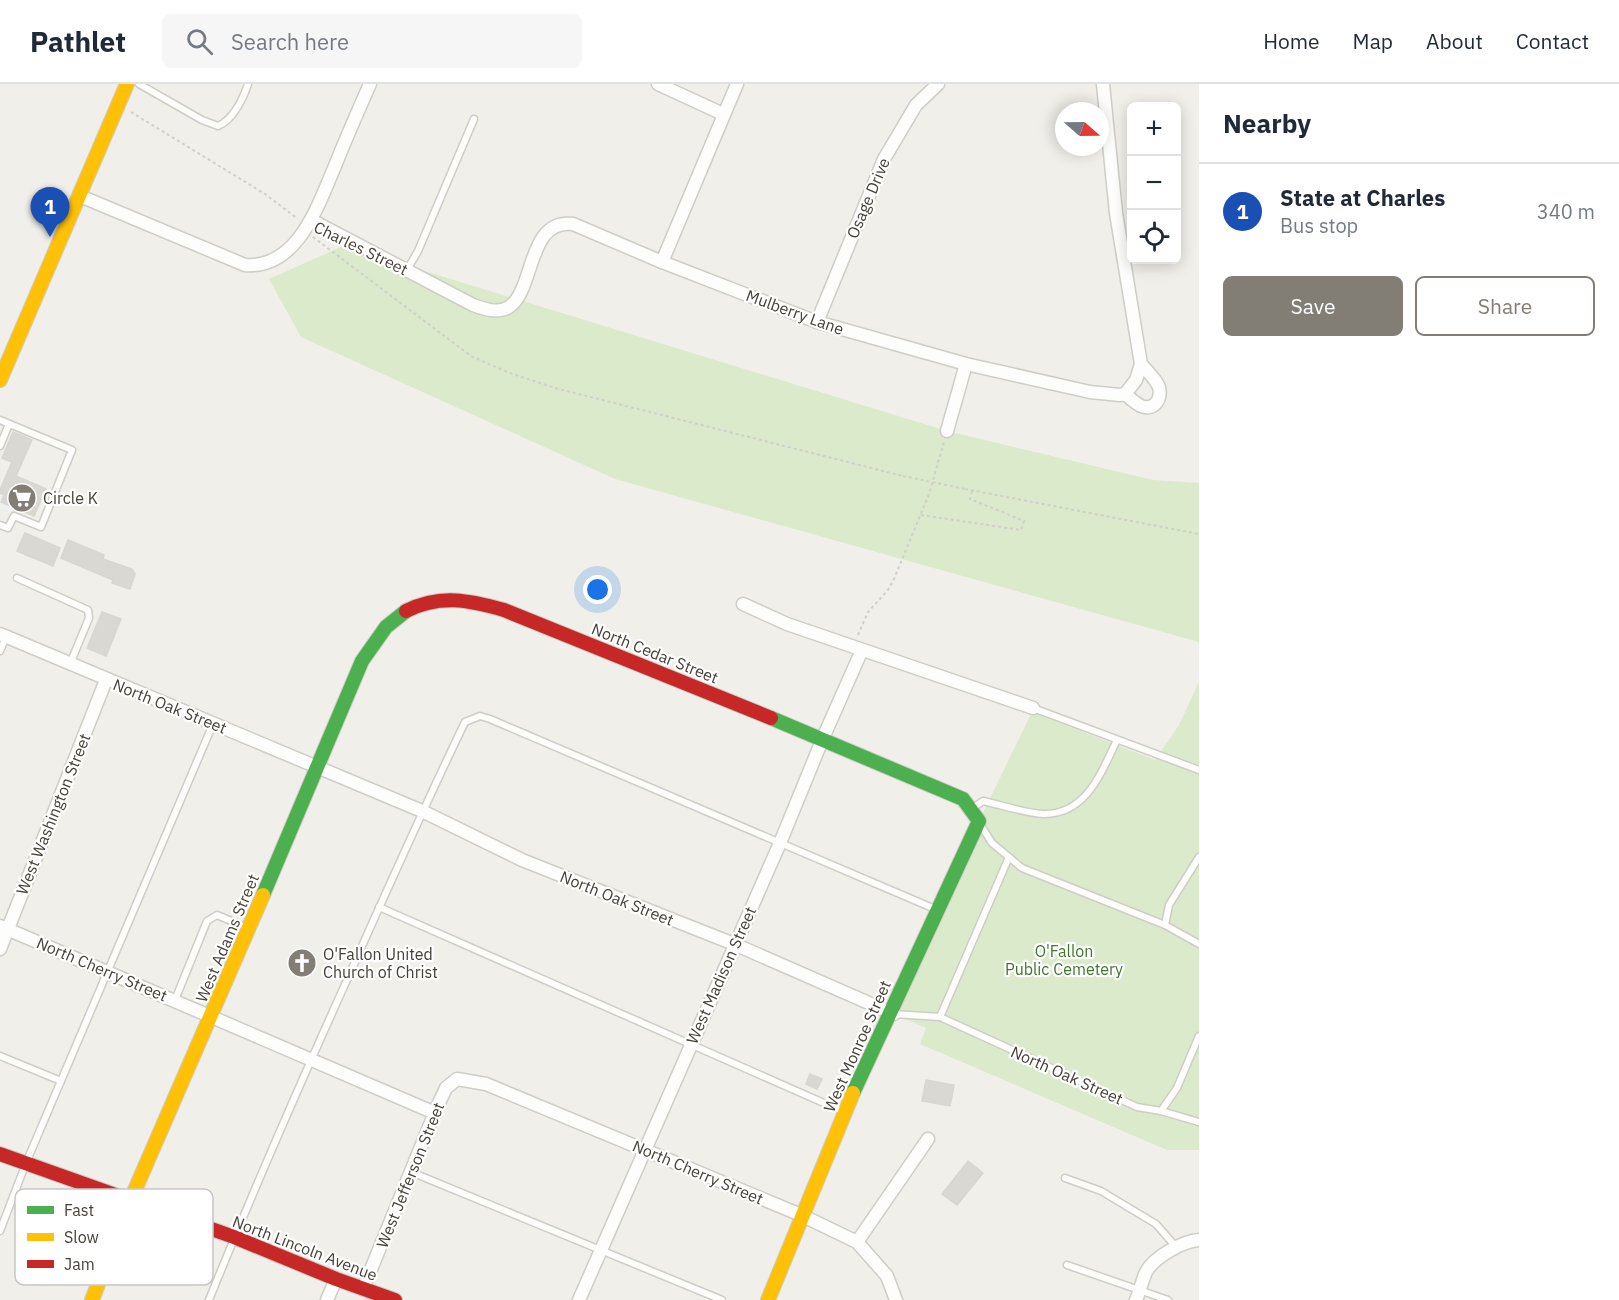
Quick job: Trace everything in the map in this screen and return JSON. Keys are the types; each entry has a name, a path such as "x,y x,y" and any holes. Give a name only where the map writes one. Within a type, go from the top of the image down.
{"street":[{"path":"0,380 128,84"},
{"path":"309,224 370,84"},
{"path":"658,84 723,114"},
{"path":"662,261 737,84"},
{"name":"Osage Drive","path":"816,322 884,159 916,105 938,84"},
{"path":"1103,84 1116,213 1142,364 1136,380 1125,394"},
{"name":"Charles Street","path":"80,196 245,265 257,266 274,261 296,241 309,224 407,270 473,305 497,310 509,307 517,298"},
{"name":"Mulberry Lane","path":"517,298 544,236 552,227 562,223 573,224 816,322 966,364 1090,392 1125,394 1143,407 1150,407 1158,402 1160,396 1158,385 1142,364"},
{"path":"947,431 966,364"},
{"name":"North Cedar Street","path":"350,687 376,636 393,618 419,604 446,598 472,601 524,618 823,738 963,799 976,815"},
{"path":"743,604 787,624 1033,708"},
{"name":"North Oak Street","path":"3,635 106,680 317,766 422,812 522,860 734,944 892,1012"},
{"name":"West Madison Street","path":"579,1300 780,843 858,648"},
{"name":"West Washington Street","path":"0,949 4,927 106,680"},
{"name":"West Adams Street","path":"135,1189 212,1016 350,687"},
{"name":"West Monroe Street","path":"768,1300 801,1215 938,911 976,815"},
{"name":"North Cherry Street","path":"4,927 435,1113"},
{"name":"West Jefferson Street","path":"363,1289 446,1088 458,1079 472,1080"},
{"name":"North Cherry Street","path":"472,1080 645,1149 801,1215 857,1242 887,1276 896,1300"},
{"path":"857,1242 928,1139"},
{"name":"North Lincoln Avenue","path":"0,1154 102,1189"},
{"name":"North Lincoln Avenue","path":"213,1229 336,1279 395,1300"},
{"path":"1138,1295 1147,1270 1167,1253 1188,1241 1199,1240"},
{"path":"327,1300 336,1279"},
{"name":"West Adams Street","path":"92,1300 98,1285"}],"lane":[{"path":"139,84 202,120 218,126 225,123 231,115 245,94 248,84"},
{"path":"407,270 418,251 474,119"},
{"path":"0,420 72,450 41,527 14,516 8,528 0,525"},
{"path":"0,446 9,424"},
{"path":"17,578 88,610 89,618 70,664"},
{"path":"0,651 3,635"},
{"path":"1033,708 1199,770"},
{"path":"209,1300 311,1060 422,812 465,722 480,716 490,719 938,911"},
{"path":"16,1189 213,724"},
{"path":"1117,740 1097,781 1077,805 1060,812 1042,814 983,801 976,815 992,843 1022,868 1165,925 1199,944"},
{"path":"940,1017 1009,857"},
{"path":"1165,925 1169,904 1199,857"},
{"path":"379,907 846,1112"},
{"path":"175,1000 207,921 217,915 248,928"},
{"name":"North Oak Street","path":"892,1012 940,1017 1137,1107 1199,1122"},
{"path":"1161,1111 1177,1088 1199,1036"},
{"path":"0,1056 61,1081"},
{"path":"411,1172 722,1300"},
{"path":"1065,1178 1101,1191 1156,1224 1176,1248"},
{"path":"0,1231 15,1192"},
{"path":"1066,1265 1138,1295 1168,1300"}],"path":[{"path":"118,104 265,194 301,221 309,224 314,238 471,356 507,372 555,388 903,476 1199,534"},
{"path":"858,648 868,612 888,590 921,515 947,431"},
{"path":"921,515 1021,530 1024,521 970,500 972,491"}],"green space":[{"path":"343,246 947,431 1153,480 1199,483 1199,642 615,479 301,337 269,279"},
{"name":"O'Fallon Public Cemetery","path":"1199,682 1199,1150 1167,1150 920,1044 926,1028 894,1014 979,821 1032,712 1155,760 1179,725"}],"building":[{"name":"Circle K","path":"13,432 32,440 16,476 46,489 34,516 1,502 4,495 0,493 0,490 12,462 2,458"},
{"path":"25,533 60,548 53,566 17,551"},
{"path":"68,540 104,555 103,559 132,569 135,574 130,589 112,583 113,580 61,558"},
{"path":"102,612 121,619 106,656 87,648"},
{"path":"810,1074 822,1079 817,1089 806,1084"},
{"path":"926,1080 954,1085 950,1106 922,1101"},
{"path":"968,1161 983,1173 957,1205 942,1194"}],"traffic: fast":[{"path":"263,895 362,661 386,627 406,611"},
{"path":"771,718 963,799 979,821 853,1093"}],"traffic: slow":[{"path":"0,380 127,84"},
{"path":"135,1189 263,895"},
{"path":"768,1300 853,1093"},
{"path":"92,1300 98,1285"}],"traffic: jam":[{"path":"406,611 431,602 455,600 504,610 771,718"},
{"path":"0,1154 99,1189"},
{"path":"213,1230 395,1300"}],"place":[{"name":"State at Charles","path":"50,237"},
{"name":"Circle K","path":"22,498"},
{"name":"O'Fallon United Church of Christ","path":"302,963"}]}
